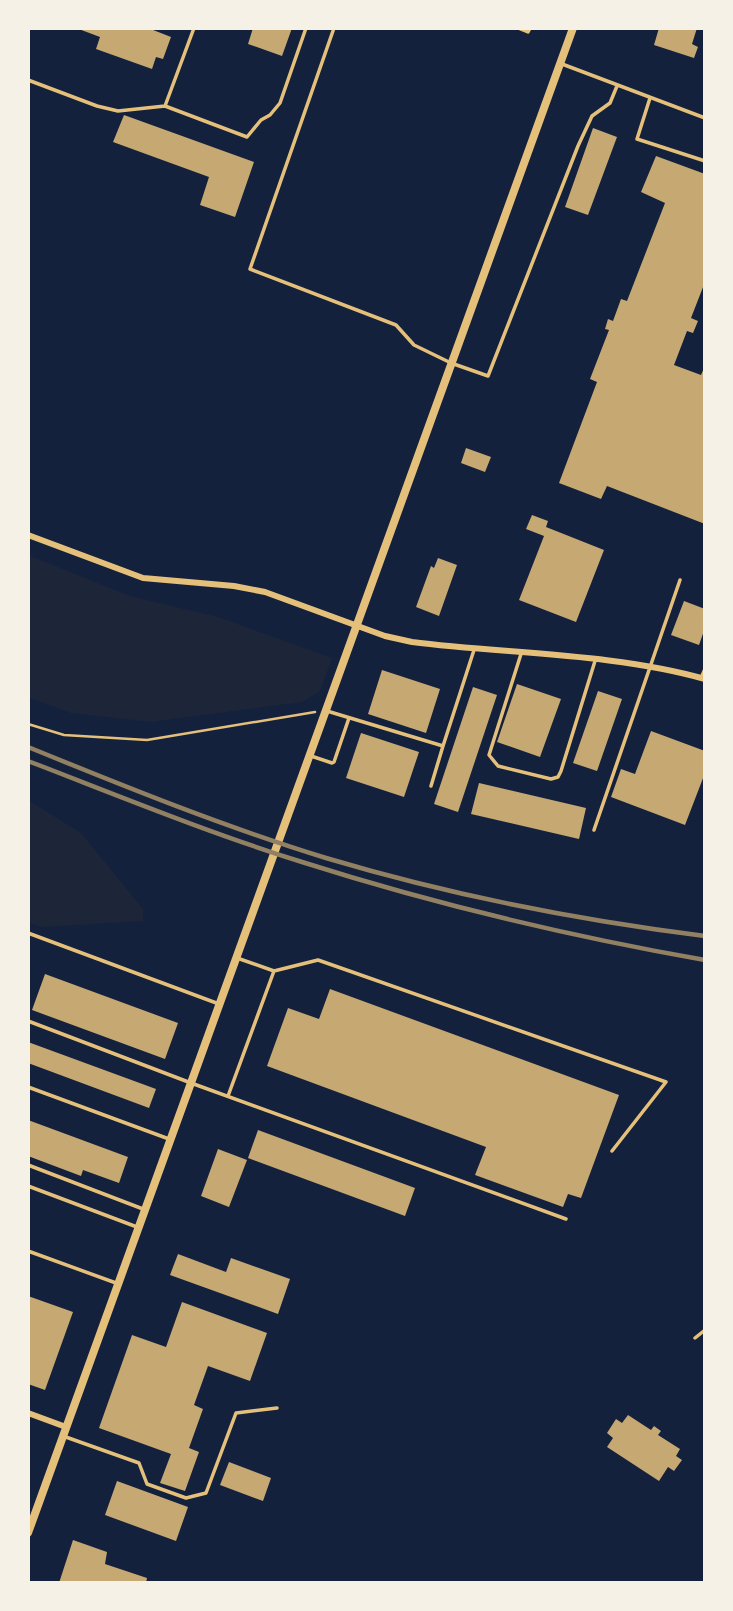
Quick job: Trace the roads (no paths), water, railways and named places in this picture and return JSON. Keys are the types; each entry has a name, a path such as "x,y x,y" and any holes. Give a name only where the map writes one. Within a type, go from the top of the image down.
{"street":[{"path":"28,1533 573,28"},
{"path":"28,535 143,578 233,586 265,592 412,642 650,667 703,679"},
{"path":"28,1413 65,1431"}],"lane":[{"path":"165,106 194,28"},
{"path":"28,80 97,106 118,111 165,106 247,137 280,103 306,28"},
{"path":"334,28 250,269 396,325 414,345 451,363 488,376 578,146 592,116 610,103 617,86"},
{"path":"517,28 528,32 530,28"},
{"path":"560,63 705,118"},
{"path":"650,98 637,139 705,162"},
{"path":"594,830 680,580"},
{"path":"431,786 474,650"},
{"path":"521,654 489,755 498,766 551,779 558,777 561,771 595,661"},
{"path":"703,679 705,669"},
{"path":"325,710 443,746"},
{"path":"309,755 334,762 349,718"},
{"path":"28,940 29,934 219,1004"},
{"path":"236,957 274,971 318,960 666,1082 612,1150"},
{"path":"228,1096 274,971"},
{"path":"28,1021 566,1219"},
{"path":"28,1087 171,1140"},
{"path":"28,1165 145,1210"},
{"path":"28,1186 139,1228"},
{"path":"28,1251 118,1283"},
{"path":"695,1338 705,1330"},
{"path":"65,1431 139,1463 147,1484 186,1498 206,1493 236,1413 277,1408"}],"railway":[{"path":"28,747 213,820 326,858 420,884 514,905 705,936"},
{"path":"28,761 233,839 402,892 502,918 705,960"}]}
